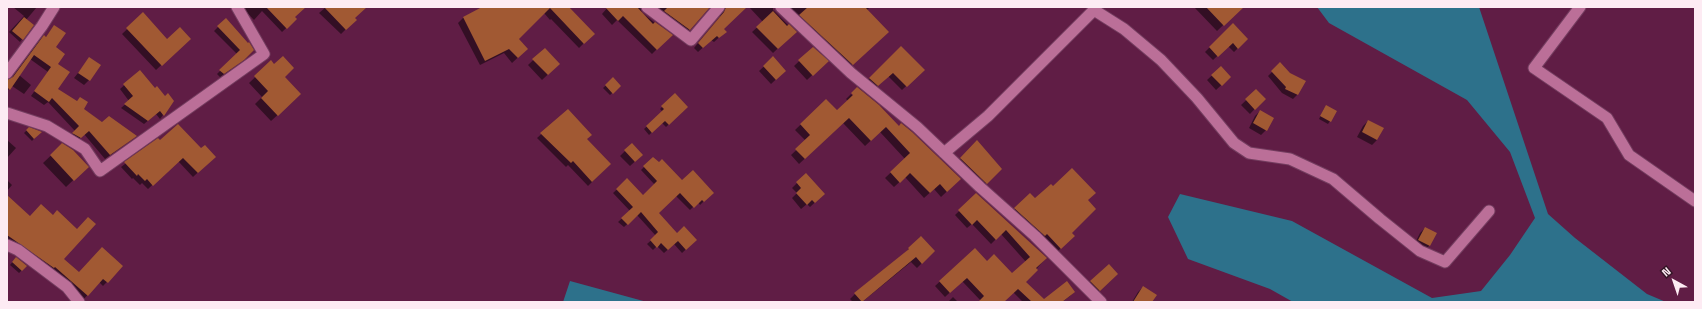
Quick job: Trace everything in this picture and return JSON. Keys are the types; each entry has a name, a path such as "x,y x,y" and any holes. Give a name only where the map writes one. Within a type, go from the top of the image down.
{"street":[{"path":"7,73 42,26 54,7"},
{"path":"7,113 47,126 79,145 85,149 100,171 264,54 237,7"},
{"path":"647,7 691,40 719,7"},
{"path":"781,7 851,73 917,128 1036,236 1101,302"},
{"path":"1580,7 1534,68 1607,118 1629,155 1695,201"},
{"path":"944,153 988,116 1094,10 1124,29 1161,60 1197,98 1234,143 1249,153 1290,159 1333,179 1380,219 1420,250 1445,262 1489,211"},
{"path":"7,245 18,250 67,287 79,302"}],"water":[{"path":"1317,7 1479,7 1548,214 1575,238 1647,294 1666,302 1293,302 1270,289 1188,259 1168,217 1180,194 1292,221 1432,298 1481,291 1510,255 1535,218 1510,152 1467,100 1329,23"},
{"path":"570,281 647,302 563,302"}],"building":[{"path":"266,7 306,7 295,17 297,19 287,29"},
{"path":"324,7 367,7 355,18 357,20 346,30"},
{"path":"482,7 569,7 595,34 584,44 550,8 519,39 528,49 518,58 509,49 485,61 463,17"},
{"path":"605,7 637,7 653,24 655,22 673,35 657,50 623,16 618,21"},
{"path":"668,7 710,7 690,30 664,11"},
{"path":"726,7 747,7 724,29 727,32 719,38 717,36 703,48 698,43 724,12"},
{"path":"808,7 865,7 889,32 853,65 799,15"},
{"path":"1206,7 1244,7 1224,26"},
{"path":"773,11 787,26 789,24 797,32 778,49 756,27"},
{"path":"143,12 167,39 180,27 191,39 162,66 126,28"},
{"path":"24,17 34,25 23,40 12,31"},
{"path":"226,18 248,43 249,42 254,50 244,60 224,74 219,70 240,50 217,26"},
{"path":"1233,23 1248,39 1238,49 1233,43 1218,57 1209,47"},
{"path":"54,25 66,33 56,47 65,54 58,64 70,72 58,89 77,101 80,97 88,102 84,109 102,122 109,116 137,136 110,155 89,131 81,138 72,133 79,126 52,98 49,102 34,91 51,67 34,55 10,90 7,87 7,80 13,77 44,35 46,37"},
{"path":"901,46 925,70 907,87 893,73 878,86 869,78"},
{"path":"813,47 829,61 813,76 798,60"},
{"path":"545,48 560,64 548,75 532,59"},
{"path":"283,56 294,68 285,77 301,94 278,116 261,98 268,91 254,76 271,60 274,64"},
{"path":"773,56 786,71 776,80 763,66"},
{"path":"89,57 101,65 90,81 78,73"},
{"path":"1280,62 1290,73 1306,81 1298,95 1285,89 1286,87 1271,71"},
{"path":"1221,66 1231,77 1222,86 1211,75"},
{"path":"140,70 155,88 157,86 165,96 168,93 174,101 164,116 160,111 148,121 124,104 133,96 123,84"},
{"path":"613,77 621,86 613,94 605,85"},
{"path":"857,87 879,105 899,126 901,123 912,132 961,179 947,192 940,184 930,193 910,173 900,183 890,172 910,153 886,127 871,141 849,118 805,159 795,149 810,135 800,124 826,99 837,110 853,95 851,93"},
{"path":"1256,89 1266,99 1255,110 1245,99"},
{"path":"675,93 688,107 669,125 665,121 652,133 646,126 664,109 661,106"},
{"path":"1326,105 1337,111 1331,122 1320,116"},
{"path":"568,109 592,135 587,139 611,164 592,182 573,161 571,163 540,133"},
{"path":"1260,110 1274,118 1267,131 1253,123"},
{"path":"1368,120 1384,128 1377,140 1362,132"},
{"path":"178,124 201,148 205,145 216,157 198,173 183,158 153,186 147,179 145,181 138,174 137,176 124,162 158,138 160,140"},
{"path":"29,127 42,132 34,139 26,130"},
{"path":"977,140 1002,169 987,184 960,158"},
{"path":"62,143 73,150 89,167 74,181 50,155"},
{"path":"632,143 643,155 635,162 624,150"},
{"path":"653,157 659,162 662,159 682,180 693,170 714,193 704,202 702,200 694,208 680,193 659,213 677,233 684,226 697,240 686,250 678,241 668,250 661,243 657,248 650,240 658,232 641,212 628,225 621,218 633,207 616,189 627,178 643,195 657,181 643,166"},
{"path":"1072,168 1096,193 1088,200 1096,209 1072,233 1075,236 1061,249 1047,234 1045,236 1014,208 1030,193 1035,198 1051,184 1053,186"},
{"path":"806,173 825,194 815,203 812,200 807,205 796,193 801,188 796,182"},
{"path":"976,193 1047,258 1036,268 1038,270 1026,282 1044,299 1067,281 1075,292 1062,302 1032,302 1018,289 1004,302 978,302 984,296 967,278 950,293 939,281 975,248 987,261 994,254 1012,273 1030,257 1006,230 996,240 977,220 972,225 958,210"},
{"path":"7,195 30,216 41,204 53,215 57,210 77,229 88,217 96,224 64,259 79,272 102,247 123,266 108,283 103,279 88,296 55,267 54,268 7,235"},
{"path":"1425,227 1437,233 1430,246 1418,240"},
{"path":"921,236 935,251 922,264 916,257 862,302 854,293 909,249 908,248"},
{"path":"16,257 27,266 22,271 12,262"},
{"path":"1109,264 1118,274 1100,291 1090,281"},
{"path":"1143,286 1157,295 1152,302 1133,302"}]}
